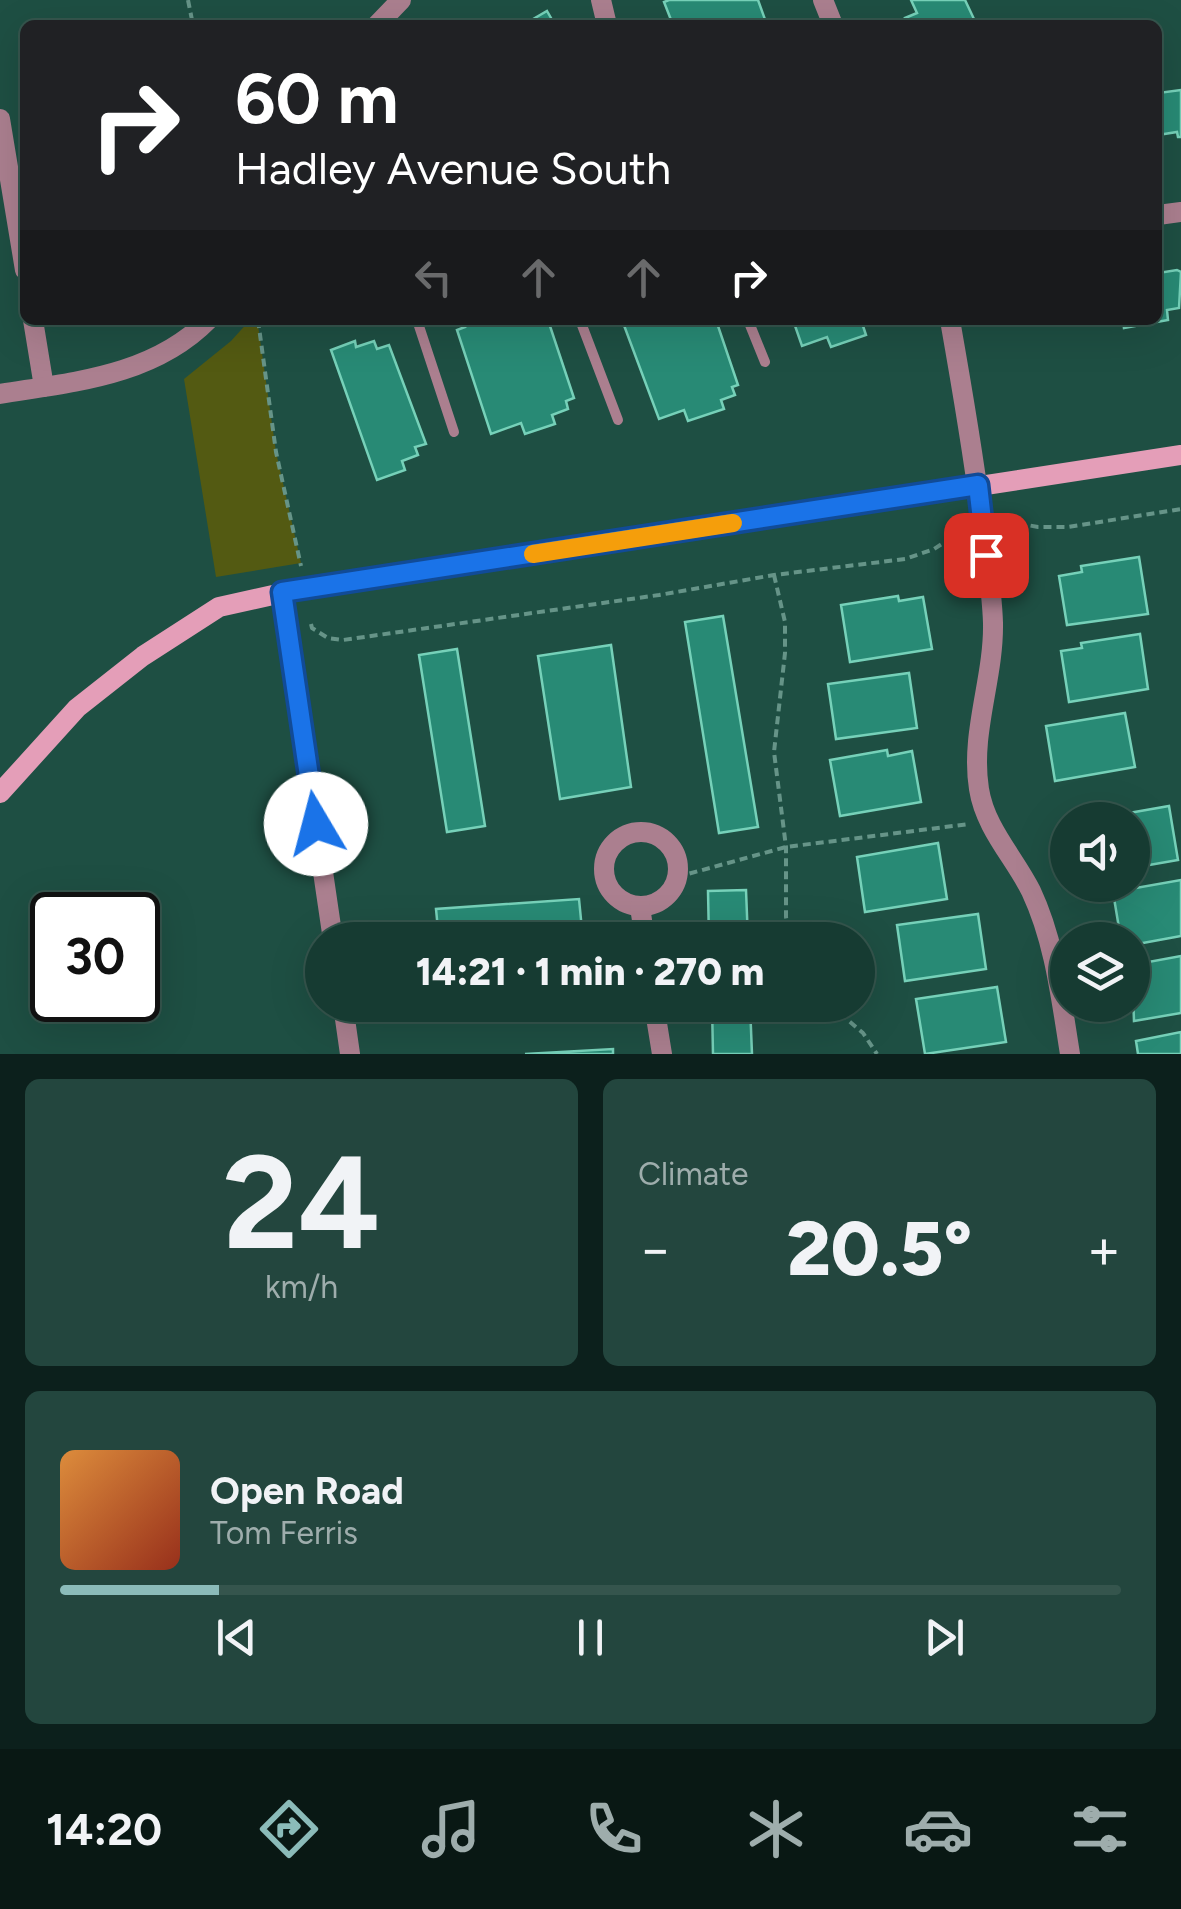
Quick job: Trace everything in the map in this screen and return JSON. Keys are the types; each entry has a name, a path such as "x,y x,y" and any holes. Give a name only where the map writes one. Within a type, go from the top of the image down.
{"street":[{"path":"382,20 401,0"},
{"path":"0,119 20,240"},
{"path":"34,325 44,386"},
{"path":"0,394 129,370 170,352 202,325"},
{"path":"951,325 991,586 992,657 976,765 988,821 1030,890 1044,924 1070,1054"},
{"path":"0,793 77,708 143,656 219,608 282,592 1181,455"},
{"path":"282,592 330,922"},
{"path":"641,832 654,835 674,853 677,876 666,897 640,906 618,898 604,877 604,864 617,840 641,832"},
{"path":"640,906 642,922"},
{"path":"345,1022 350,1054"},
{"path":"657,1022 662,1054"}],"lane":[{"path":"419,325 454,432"},
{"path":"582,325 618,420"},
{"path":"750,325 765,362"}],"path":[{"path":"259,325 276,452 298,547"},
{"path":"305,589 312,628 328,638 343,640 905,559 934,549 982,523 1011,521 1038,528 1068,527 1181,509"},
{"path":"774,575 785,622 774,752 786,847 787,922"},
{"path":"677,876 786,847 988,821"},
{"path":"851,1022 864,1033 878,1054"}],"green space":[{"path":"245,325 258,325 276,452 301,563 216,577 184,379"}],"building":[{"path":"758,0 765,20 671,20 664,2"},
{"path":"911,0 965,0 974,19 906,20 917,13"},
{"path":"547,11 552,20 532,20"},
{"path":"1181,90 1181,137 1177,132 1162,134 1162,92"},
{"path":"1162,272 1181,272 1179,308 1167,310 1168,320 1162,321"},
{"path":"550,325 574,398 566,401 568,409 552,415 555,424 525,434 521,423 491,434 457,330"},
{"path":"624,325 718,325 738,385 732,387 735,395 721,400 724,409 688,421 684,410 659,419"},
{"path":"795,325 866,325 866,335 831,347 827,337 802,346"},
{"path":"355,341 356,347 374,341 377,349 389,345 426,444 415,447 418,455 402,461 405,470 377,480 331,350"},
{"path":"1139,557 1148,614 1067,625 1059,576 1082,572 1081,566"},
{"path":"898,596 899,601 923,597 932,649 850,662 841,605"},
{"path":"723,616 758,827 719,833 685,622"},
{"path":"1140,634 1148,689 1069,702 1061,651 1082,648 1081,643"},
{"path":"611,645 631,787 560,799 538,656"},
{"path":"457,649 485,826 447,832 419,655"},
{"path":"909,673 917,728 836,739 828,684"},
{"path":"1125,713 1135,767 1055,781 1046,726"},
{"path":"887,750 888,756 912,751 921,802 840,816 830,760"},
{"path":"1169,806 1178,860 1150,865 1150,809"},
{"path":"938,843 947,899 865,912 857,857"},
{"path":"1181,880 1181,936 1150,942 1150,922 1118,922 1115,902 1150,902 1150,885"},
{"path":"746,890 747,922 709,922 708,891"},
{"path":"579,899 581,922 437,922 436,909"},
{"path":"978,914 986,969 905,981 897,925"},
{"path":"1181,956 1181,1013 1150,1018 1150,962"},
{"path":"997,987 1006,1042 925,1054 916,999"},
{"path":"712,1022 751,1022 752,1054 713,1054"},
{"path":"1181,1032 1181,1054 1138,1054 1136,1041"},
{"path":"613,1049 613,1054 525,1054"}],"slow traffic":[{"path":"533,554 733,523"}],"route":[{"path":"316,824 282,592 978,485 986,555"}]}
